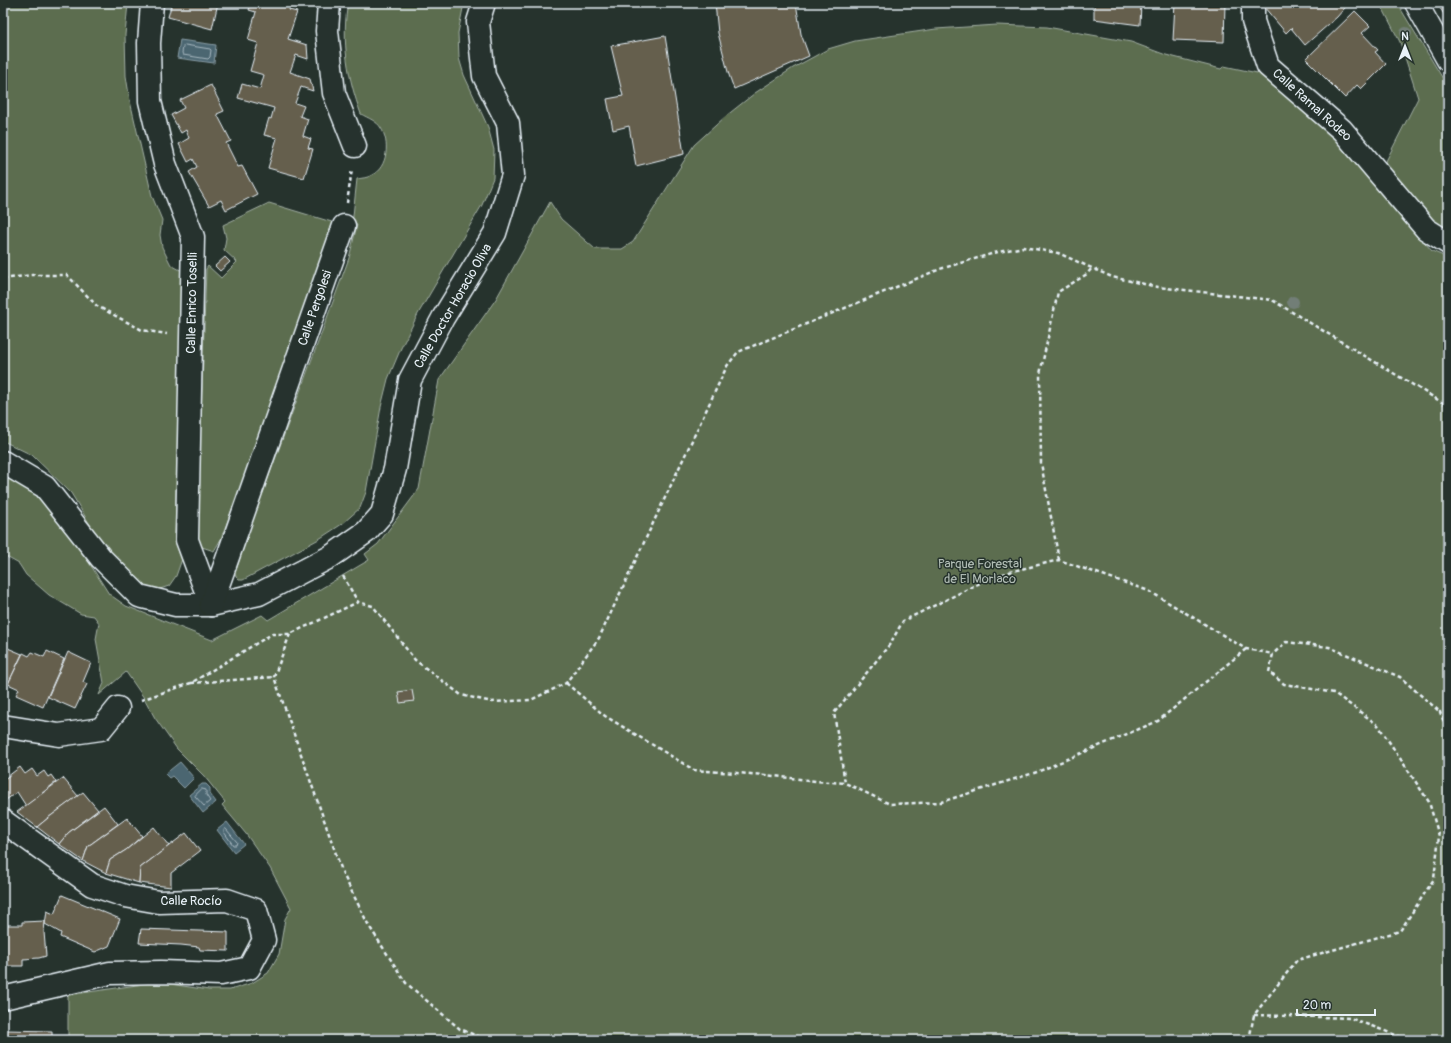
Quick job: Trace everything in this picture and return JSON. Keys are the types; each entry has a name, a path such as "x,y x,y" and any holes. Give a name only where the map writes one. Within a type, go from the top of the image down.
{"street":[{"name":"Calle Enrico Toselli","path":"152,3 149,43 150,101 165,164 192,237 187,540 211,605"},
{"path":"328,3 327,32 334,93 354,146"},
{"name":"Calle Doctor Horacio Oliva","path":"3,462 45,487 101,558 139,596 176,605 211,605 259,594 330,557 366,532 382,514 395,469 410,380 443,318 495,233 513,175 508,123 484,76 478,22 484,3"},
{"name":"Calle Ramal Rodeo","path":"1253,3 1253,21 1268,66 1342,130 1426,229 1448,244"},
{"path":"1416,3 1448,60"},
{"name":"Calle Pergolesi","path":"211,605 344,226"},
{"path":"3,726 59,735 101,729 118,708"},
{"name":"Calle Rocío","path":"3,821 92,885 125,896 159,902 227,900 256,910 264,940 249,968 221,974 161,972 110,973 3,998"}],"path":[{"path":"344,226 354,146"},
{"path":"118,708 191,683 272,634 290,634 358,602 372,606 415,660 462,695 492,702 531,700 566,683 599,638 727,366 738,352 940,269 998,252 1023,247 1058,253 1112,277 1158,287 1272,300 1448,406"},
{"path":"1059,560 1041,463 1040,374 1058,292 1087,274 1092,268"},
{"path":"3,279 32,275 67,275 97,306 142,330 180,337 191,337"},
{"path":"845,783 834,713 890,644 903,621 986,580 1009,572 1059,560 1149,591 1246,649 1273,654"},
{"path":"343,576 358,602"},
{"path":"290,634 274,677 343,874 369,926 406,983 460,1029 487,1040"},
{"path":"1249,1040 1254,1014 1297,960 1400,931 1434,879 1439,836 1429,802 1378,725 1334,693 1284,684 1269,672 1273,654 1286,642 1329,647 1400,676 1440,712 1448,732"},
{"path":"566,683 606,716 694,770 845,783 890,804 941,802 1037,772 1158,721 1246,649"},
{"path":"191,683 274,677"},
{"path":"1440,712 1448,713"},
{"path":"1254,1014 1350,1018 1409,1040"}],"green space":[{"path":"3,3 128,3 125,35 126,76 130,101 152,196 162,220 160,235 162,247 171,265 182,271 175,535 182,559 176,576 169,586 157,590 141,587 104,548 71,493 32,455 3,441"},
{"path":"348,3 464,3 458,33 459,58 464,75 488,127 494,150 493,178 482,205 418,314 388,379 381,407 366,492 360,508 342,524 319,539 243,580 239,580 235,573 252,522 349,258 357,225 352,225 357,179 369,177 377,171 386,154 386,140 381,128 375,122 361,114 352,87 347,59 345,31"},
{"path":"1380,3 1397,3 1448,87 1448,236 1439,230 1383,167 1418,98 1400,42"},
{"name":"Parque Forestal de El Morlaco","path":"997,25 1047,27 1131,42 1166,55 1221,69 1224,66 1262,74 1314,114 1432,251 1448,258 1448,1040 68,1040 68,995 144,984 170,984 209,990 230,990 252,983 268,973 279,954 285,919 291,908 270,868 246,834 222,805 225,802 204,776 177,749 155,718 144,698 126,672 99,695 104,683 96,639 99,623 94,616 81,614 49,595 26,575 19,564 3,555 3,473 27,486 67,528 109,594 126,606 212,640 262,615 268,620 369,560 365,554 378,544 419,489 439,380 496,299 550,202 561,219 595,249 622,249 633,242 694,145 726,116 755,93 793,68 828,49 855,41 936,29"},
{"path":"269,203 335,223 329,249 221,539 214,551 202,547 197,537 206,269 208,266 221,278 237,262 224,250 226,238 223,225"}],"water":[{"path":"180,40 216,45 214,63 177,58"},
{"path":"180,762 194,778 184,788 172,776 169,778 165,774"},
{"path":"202,784 206,784 210,788 210,794 216,802 203,813 189,795"},
{"path":"227,822 244,844 234,852 217,830"}],"building":[{"path":"172,3 218,3 212,29 168,17"},
{"path":"251,3 291,3 289,10 297,12 288,39 307,45 308,59 296,55 290,72 310,79 313,91 301,87 295,103 304,106 300,116 308,119 303,136 311,139 308,148 313,149 304,178 268,168 277,138 264,135 269,118 271,119 274,108 238,98 242,84 260,89 264,75 250,71 258,43 248,40 256,12 249,10"},
{"path":"715,3 796,3 801,34 809,56 734,89 718,33"},
{"path":"1094,3 1141,3 1140,25 1094,19"},
{"path":"1175,3 1225,3 1224,42 1173,40"},
{"path":"1269,3 1349,3 1337,17 1305,45 1291,28 1286,33 1264,7"},
{"path":"1437,3 1448,3 1448,14 1445,16"},
{"path":"1355,11 1370,26 1362,33 1378,50 1375,52 1386,64 1361,89 1357,85 1345,98 1306,59"},
{"path":"665,36 684,154 636,166 629,126 613,130 607,99 623,96 611,46"},
{"path":"211,85 224,111 217,114 231,141 226,143 238,167 242,166 257,194 226,210 221,200 209,206 189,172 197,167 193,159 188,162 179,144 189,138 186,130 181,133 171,115 184,108 180,100"},
{"path":"225,257 230,262 220,271 215,266"},
{"path":"3,646 22,654 8,684 3,682"},
{"path":"47,651 64,659 43,707 16,695 19,689 8,684 23,653 29,656 32,652 44,657"},
{"path":"68,652 91,663 83,682 87,684 75,709 48,697"},
{"path":"412,690 414,701 400,703 398,692"},
{"path":"3,747 8,748 3,757"},
{"path":"20,767 25,774 32,769 37,776 44,771 48,777 51,775 56,782 26,806 17,792 6,800 3,796 3,780"},
{"path":"63,778 78,796 37,827 17,812"},
{"path":"83,792 98,810 68,833 59,844 37,827 48,818"},
{"path":"104,806 118,824 88,846 83,861 59,844 68,833"},
{"path":"127,818 142,836 126,850 110,860 106,873 83,861 88,846"},
{"path":"154,827 169,846 140,868 139,883 106,873 110,860 126,850"},
{"path":"186,833 200,851 171,873 171,887 139,883 140,868"},
{"path":"62,895 120,919 109,946 95,952 60,937 61,933 45,924 47,911 54,914"},
{"path":"45,921 44,932 46,956 23,959 23,966 4,966 3,925 22,925 22,922"},
{"path":"141,929 228,932 228,951 200,950 199,947 181,945 139,943"},
{"path":"6,1030 52,1031 52,1040 3,1040 6,1039"}]}
